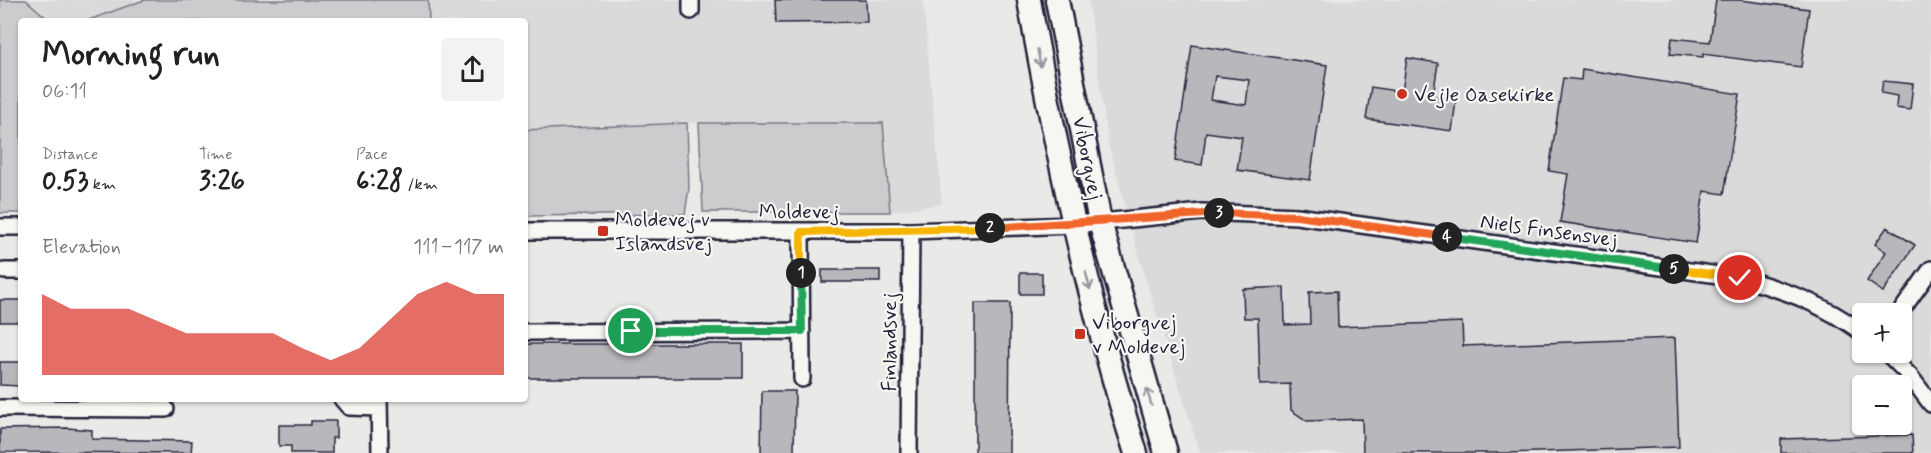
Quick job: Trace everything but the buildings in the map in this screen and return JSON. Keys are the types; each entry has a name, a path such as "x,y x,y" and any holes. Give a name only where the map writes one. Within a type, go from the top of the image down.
{"street":[{"name":"Viborgvej","path":"1029,0 1073,225 1118,396 1136,453"},
{"name":"Viborgvej","path":"1057,0 1101,222 1166,453"},
{"name":"Niels Finsensvej","path":"1073,225 1202,212 1297,216 1740,278 1789,291 1834,312 1852,325"},
{"name":"Moldevej","path":"528,231 911,231 1073,225"},
{"path":"0,227 18,227"},
{"name":"Finlandsvej","path":"909,453 911,231"},
{"path":"801,232 802,379"},
{"path":"1907,303 1931,269"},
{"path":"4,271 18,271"},
{"path":"528,332 802,331"},
{"path":"1897,363 1931,404"},
{"path":"345,402 349,407 379,404 380,453"},
{"path":"0,408 102,404 166,410"}],"shaded area":[{"path":"0,0 26,0 47,18 18,18 18,213 0,213"},
{"path":"26,0 144,0 94,18 47,18"},
{"path":"144,0 428,0 429,18 94,18"},
{"path":"428,0 923,0 942,204 890,212 882,123 699,123 528,130 528,18 429,18"},
{"path":"1088,0 1931,0 1931,453 1200,453 1144,274 1108,143"},
{"path":"687,123 689,188 685,214 528,216 528,130"},
{"path":"699,123 883,123 890,212 703,212"}],"place":[{"name":"Vejle Oasekirke","path":"1402,94"},
{"name":"Moldevej v Islandsvej","path":"603,231"},
{"name":"Viborgvej v Moldevej","path":"1080,334"}],"route":[{"path":"631,331 802,331 801,232 911,231 1073,225 1202,212 1297,216 1740,278"}]}
